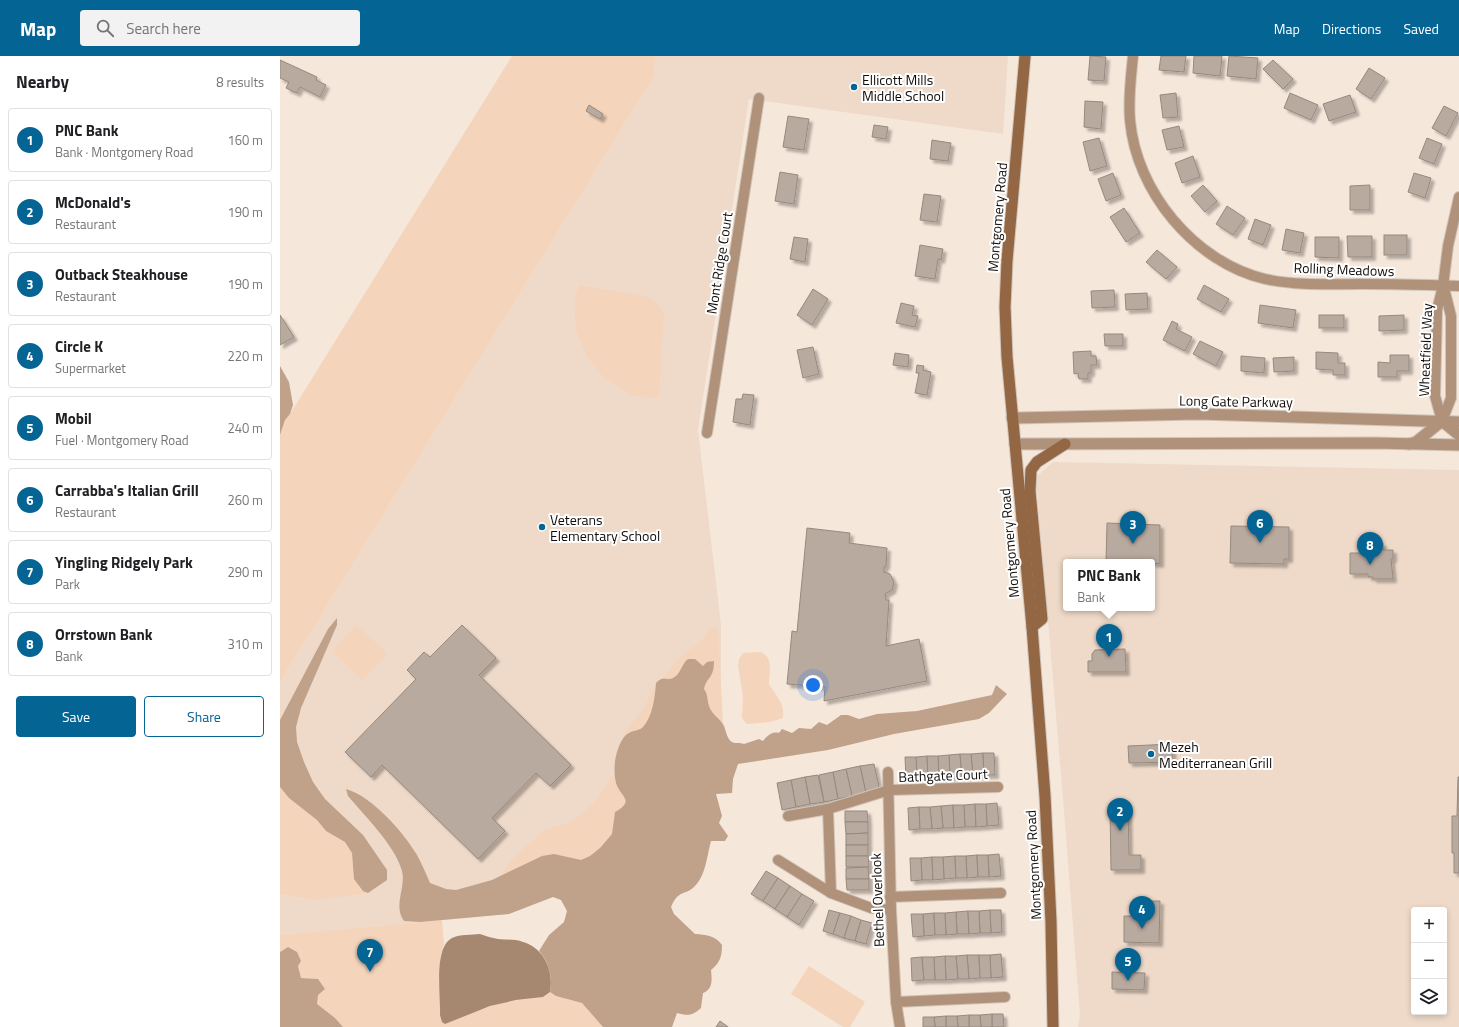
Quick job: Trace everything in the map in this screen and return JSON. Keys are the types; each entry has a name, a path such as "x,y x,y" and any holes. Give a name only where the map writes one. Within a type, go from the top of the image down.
{"main road":[{"name":"Montgomery Road","path":"1025,56 1005,307 1012,418 1032,627 1045,796 1051,922 1053,1027"},
{"path":"1032,627 1042,619 1030,491 1031,470 1037,462 1064,444"}],"street":[{"name":"Rolling Meadows","path":"1133,56 1129,93 1130,120 1134,144 1142,168 1164,208 1182,230 1207,251 1222,261 1251,274 1266,279 1308,285 1459,286"},
{"name":"Mont Ridge Court","path":"707,433 759,98"},
{"name":"Wheatfield Way","path":"1442,421 1435,396 1437,310 1444,286 1448,246 1459,197"},
{"name":"Wheatfield Way","path":"1442,421 1451,398 1451,316 1444,286"},
{"name":"Long Gate Parkway","path":"1012,418 1198,414 1459,422"},
{"path":"1412,421 1422,425 1443,445"},
{"path":"1015,444 1443,445 1459,437 1442,421 1416,442 1406,444"},
{"name":"Bethel Overlook","path":"888,772 890,897 896,1002 900,1027"},
{"name":"Bathgate Court","path":"788,816 828,809 889,790 998,787"},
{"path":"828,809 832,893"},
{"path":"778,860 832,893 871,908 891,910"},
{"path":"890,897 1001,893"},
{"path":"896,1002 1005,997"}],"shaded area":[{"path":"512,56 655,56 654,76 280,682 280,435 285,420"},
{"name":"Veterans Elementary School","path":"655,56 1008,56 1003,134 749,99 698,430 721,625 721,784 509,914 280,935 280,682 654,76"},
{"path":"579,285 652,298 664,312 659,397 634,396 604,377 588,358 576,330 574,304"},
{"path":"280,366 289,382 293,405 290,414 285,420 280,435"},
{"path":"1053,462 1459,470 1459,1027 1078,1027 1080,1015 1036,477"},
{"path":"337,618 337,625 301,708 296,727 297,742 313,782 325,799 363,835 387,870 387,880 368,893 363,891 354,879 352,853 345,842 326,831 317,820 289,798 280,787 280,720 328,629"},
{"path":"357,625 387,654 362,680 332,651"},
{"path":"714,627 718,630 723,724 709,707 704,689 712,674 714,661 703,666 695,659 683,663 681,670 674,677 667,679 663,678 683,654 701,642 707,632"},
{"path":"761,652 768,658 770,666 769,684 783,708 783,718 770,722 747,724 742,718 743,696 738,666 739,659 743,653"},
{"path":"688,659 695,659 703,666 707,662 714,661 712,674 704,689 712,712 723,724 730,741 733,743 744,744 759,739 763,741 770,734 779,733 782,729 792,733 799,728 811,729 819,722 827,725 841,715 848,715 859,719 877,714 917,711 992,695 996,685 1007,694 989,713 979,719 894,734 828,750 738,764 733,779 732,793 716,794 722,816 719,823 728,836 725,841 711,841 706,865 698,882 690,890 679,895 671,907 674,914 695,934 707,935 716,939 722,945 722,953 717,965 711,970 712,981 709,989 703,993 701,1008 690,1015 677,1013 672,1027 603,1027 582,1003 556,996 550,992 551,982 548,965 539,951 549,935 564,922 567,911 561,900 553,897 509,914 420,922 404,921 399,908 403,881 401,868 392,850 378,830 348,796 346,789 366,799 396,826 419,858 430,883 446,889 456,890 492,880 542,856 554,854 581,860 590,856 600,848 612,834 615,812 625,804 625,798 616,783 615,773 615,759 624,737 643,727 649,717 653,706 656,683 661,679 670,679 676,676"},
{"path":"656,683 651,713 645,724 640,730 622,738 646,704"},
{"path":"614,774 616,785 625,796 626,802 613,817 612,834 600,848 590,856 581,860 554,854 542,856 502,875 510,861 543,831 573,821 593,804"},
{"path":"280,787 289,798 317,820 326,831 345,842 352,853 352,862 363,891 368,893 316,900 280,894"},
{"path":"442,920 444,945 440,958 440,1015 471,1013 503,1002 543,997 550,992 556,996 582,1003 603,1027 343,1027 335,1018 316,1004 318,979 301,978 298,966 288,947 280,952 280,935"},
{"path":"480,934 491,938 520,941 537,949 546,961 549,969 551,984 550,992 543,997 516,1000 490,1006 445,1024 442,1022 440,1015 439,973 442,952 446,943 452,938 462,935"},
{"path":"288,947 297,952 301,961 298,966 301,978 318,979 325,989 318,995 317,1004 335,1018 343,1027 280,1027 280,952"},
{"path":"809,966 865,1002 850,1027 843,1027 791,994"}],"building":[{"path":"1090,56 1106,57 1104,81 1088,80"},
{"path":"1161,56 1186,56 1184,72 1159,70"},
{"path":"1194,56 1222,56 1220,76 1193,73"},
{"path":"1229,56 1258,58 1256,79 1227,76"},
{"path":"280,60 317,77 316,80 326,85 320,97 300,87 297,93 286,88 289,82 280,78"},
{"path":"1273,60 1293,79 1283,89 1263,69"},
{"path":"1369,68 1385,78 1371,99 1356,89"},
{"path":"1176,93 1178,117 1163,118 1160,95"},
{"path":"1290,93 1318,105 1311,120 1284,108"},
{"path":"1350,95 1356,112 1329,121 1323,104"},
{"path":"1085,101 1103,102 1101,129 1084,127"},
{"path":"589,105 603,114 600,119 586,111"},
{"path":"1444,106 1458,113 1446,136 1432,128"},
{"path":"788,116 809,119 804,150 783,147"},
{"path":"874,125 888,127 886,139 872,137"},
{"path":"1179,126 1184,147 1167,150 1162,130"},
{"path":"1099,138 1107,166 1090,171 1083,142"},
{"path":"1427,138 1442,144 1434,164 1419,158"},
{"path":"932,140 951,143 948,161 930,159"},
{"path":"1193,156 1200,177 1182,183 1175,163"},
{"path":"780,172 798,175 794,204 775,201"},
{"path":"1113,173 1121,195 1106,201 1098,179"},
{"path":"1414,173 1431,178 1425,198 1408,192"},
{"path":"1203,185 1217,201 1205,212 1191,196"},
{"path":"1370,185 1370,210 1350,210 1350,186"},
{"path":"924,194 941,196 937,222 920,220"},
{"path":"1227,206 1245,218 1233,235 1216,224"},
{"path":"1124,208 1140,233 1126,242 1110,217"},
{"path":"1255,219 1271,225 1263,245 1248,239"},
{"path":"1286,229 1304,233 1300,253 1282,250"},
{"path":"1384,235 1407,235 1407,255 1384,255"},
{"path":"1347,236 1372,236 1372,257 1348,257"},
{"path":"794,237 808,239 805,262 790,259"},
{"path":"1315,237 1339,237 1339,258 1315,257"},
{"path":"920,245 943,249 941,260 938,259 935,279 915,276"},
{"path":"1157,250 1177,267 1166,279 1146,262"},
{"path":"1204,285 1229,299 1221,312 1197,299"},
{"path":"813,289 828,299 812,325 797,315"},
{"path":"1114,290 1115,307 1092,308 1091,291"},
{"path":"1147,293 1148,309 1126,310 1125,294"},
{"path":"901,303 914,306 912,315 918,316 915,327 896,323"},
{"path":"1260,305 1296,310 1293,328 1258,323"},
{"path":"280,315 294,337 280,345"},
{"path":"1319,315 1344,315 1344,328 1319,328"},
{"path":"1404,315 1404,330 1379,331 1379,316"},
{"path":"1172,321 1178,324 1176,329 1192,337 1185,351 1163,340"},
{"path":"1104,334 1123,334 1123,346 1105,346"},
{"path":"1200,341 1223,352 1216,366 1193,354"},
{"path":"813,347 819,374 803,378 797,350"},
{"path":"1091,351 1091,356 1096,356 1097,365 1091,365 1091,373 1088,373 1088,379 1079,379 1078,373 1074,374 1073,352"},
{"path":"1316,352 1338,353 1338,363 1345,363 1345,375 1333,375 1333,370 1316,369"},
{"path":"895,353 909,355 908,367 893,365"},
{"path":"1390,355 1409,355 1409,371 1397,371 1397,377 1378,377 1378,362 1390,363"},
{"path":"1241,356 1265,358 1264,373 1241,371"},
{"path":"1294,357 1294,371 1274,372 1273,358"},
{"path":"917,365 924,366 923,370 931,372 927,395 915,393 919,373 916,373"},
{"path":"743,394 754,395 750,425 733,422 736,399 742,399"},
{"path":"1107,523 1160,525 1160,564 1155,563 1155,559 1106,559"},
{"path":"1231,526 1289,527 1289,559 1284,559 1284,564 1230,563"},
{"path":"807,528 850,533 849,543 887,548 886,566 884,567 884,572 890,574 894,582 892,590 885,594 886,600 889,600 886,646 919,639 927,681 824,701 825,687 787,684 792,631 797,632"},
{"path":"1368,543 1383,543 1383,550 1393,550 1393,559 1391,559 1393,579 1373,579 1373,577 1368,577 1368,574 1350,574 1350,553 1368,553"},
{"path":"462,625 496,658 479,675 571,765 550,786 536,773 492,818 505,831 478,859 382,765 371,777 345,752 416,679 407,670 424,652 430,657"},
{"path":"1125,649 1126,672 1088,672 1088,661 1092,661 1092,654 1095,650"},
{"name":"Mezeh Mediterranean Grill","path":"1172,744 1173,762 1129,763 1128,746"},
{"path":"983,753 984,775 973,776 971,754"},
{"path":"983,753 994,753 995,775 984,775"},
{"path":"960,754 962,777 950,777 949,755"},
{"path":"960,754 971,754 973,776 962,777"},
{"path":"949,755 950,777 939,778 938,756"},
{"path":"927,756 928,778 917,779 916,757"},
{"path":"927,756 938,756 939,778 928,778"},
{"path":"905,757 916,757 917,779 906,779"},
{"path":"874,764 880,791 866,793 860,766"},
{"path":"860,766 866,793 852,796 846,769"},
{"path":"846,769 852,796 838,799 833,772"},
{"path":"833,772 838,799 824,802 819,775"},
{"path":"818,775 824,802 810,804 805,777"},
{"path":"805,777 810,804 796,807 791,780"},
{"path":"1458,777 1459,873 1454,873 1454,853 1452,853 1452,816 1457,816"},
{"path":"791,780 796,807 782,810 777,783"},
{"path":"997,803 999,825 987,826 986,804"},
{"path":"975,804 976,827 965,827 964,805"},
{"path":"975,804 986,804 987,826 976,827"},
{"path":"953,805 954,828 943,828 941,806"},
{"path":"953,805 964,805 965,827 954,828"},
{"path":"941,806 943,828 932,829 930,807"},
{"path":"919,807 920,829 909,830 908,808"},
{"path":"919,807 930,807 932,829 920,829"},
{"path":"1110,807 1128,807 1129,855 1141,855 1141,870 1111,870"},
{"path":"845,811 867,811 868,822 845,822"},
{"path":"845,822 868,822 868,833 846,834"},
{"path":"868,833 868,845 846,845 846,834"},
{"path":"846,845 868,845 868,856 846,856"},
{"path":"999,854 1001,876 989,877 988,855"},
{"path":"977,855 978,877 967,878 966,856"},
{"path":"977,855 988,855 989,877 978,877"},
{"path":"846,856 868,856 869,867 846,867"},
{"path":"955,856 956,878 944,879 943,857"},
{"path":"955,856 966,856 967,878 956,878"},
{"path":"932,857 933,880 922,880 921,858"},
{"path":"932,857 943,857 944,879 933,880"},
{"path":"910,858 921,858 922,880 911,881"},
{"path":"868,867 869,879 846,879 846,868"},
{"path":"766,871 778,878 763,901 751,894"},
{"path":"778,878 790,886 775,909 763,901"},
{"path":"846,879 869,879 869,890 847,890"},
{"path":"790,886 802,894 787,917 775,909"},
{"path":"802,894 814,901 799,925 787,917"},
{"path":"1140,901 1160,901 1159,943 1124,942 1124,916 1140,916"},
{"path":"829,910 840,913 833,934 823,931"},
{"path":"990,910 1001,910 1002,932 991,933"},
{"path":"990,910 991,933 980,933 979,911"},
{"path":"968,911 969,934 957,934 956,912"},
{"path":"968,911 979,911 980,933 969,934"},
{"path":"956,912 957,934 946,935 945,913"},
{"path":"840,913 851,916 844,938 833,934"},
{"path":"934,913 935,935 924,936 923,914"},
{"path":"934,913 945,913 946,935 935,935"},
{"path":"911,914 923,914 924,936 913,937"},
{"path":"851,916 861,920 855,941 844,938"},
{"path":"861,920 872,923 866,944 855,941"},
{"path":"1001,954 1003,977 991,978 990,955"},
{"path":"967,955 979,955 980,978 969,979"},
{"path":"967,955 969,979 958,979 956,956"},
{"path":"979,955 990,955 991,978 980,978"},
{"path":"945,956 956,956 958,979 946,980"},
{"path":"945,956 946,980 935,980 934,957"},
{"path":"922,957 924,980 912,981 911,958"},
{"path":"922,957 934,957 935,980 924,980"},
{"path":"1112,972 1145,973 1144,990 1112,989"},
{"path":"992,1014 1003,1014 1004,1027 992,1027"},
{"path":"992,1014 992,1027 981,1027 980,1015"},
{"path":"969,1015 980,1015 981,1027 969,1027"},
{"path":"969,1015 969,1027 958,1027 957,1016"},
{"path":"946,1016 957,1016 958,1027 946,1027"},
{"path":"946,1016 946,1027 935,1027 934,1017"},
{"path":"923,1017 934,1017 935,1027 923,1027"},
{"path":"720,1021 728,1027 716,1027"}],"place":[{"name":"Ellicott Mills Middle School","path":"854,87"},
{"name":"Veterans Elementary School","path":"542,527"},
{"name":"Carrabba's Italian Grill","path":"1260,543"},
{"name":"Outback Steakhouse","path":"1133,544"},
{"name":"Orrstown Bank","path":"1370,565"},
{"name":"PNC Bank","path":"1109,657"},
{"name":"Mezeh Mediterranean Grill","path":"1151,754"},
{"name":"McDonald's","path":"1120,831"},
{"name":"Circle K","path":"1142,929"},
{"name":"Yingling Ridgely Park","path":"370,972"},
{"name":"Mobil","path":"1128,981"}]}
